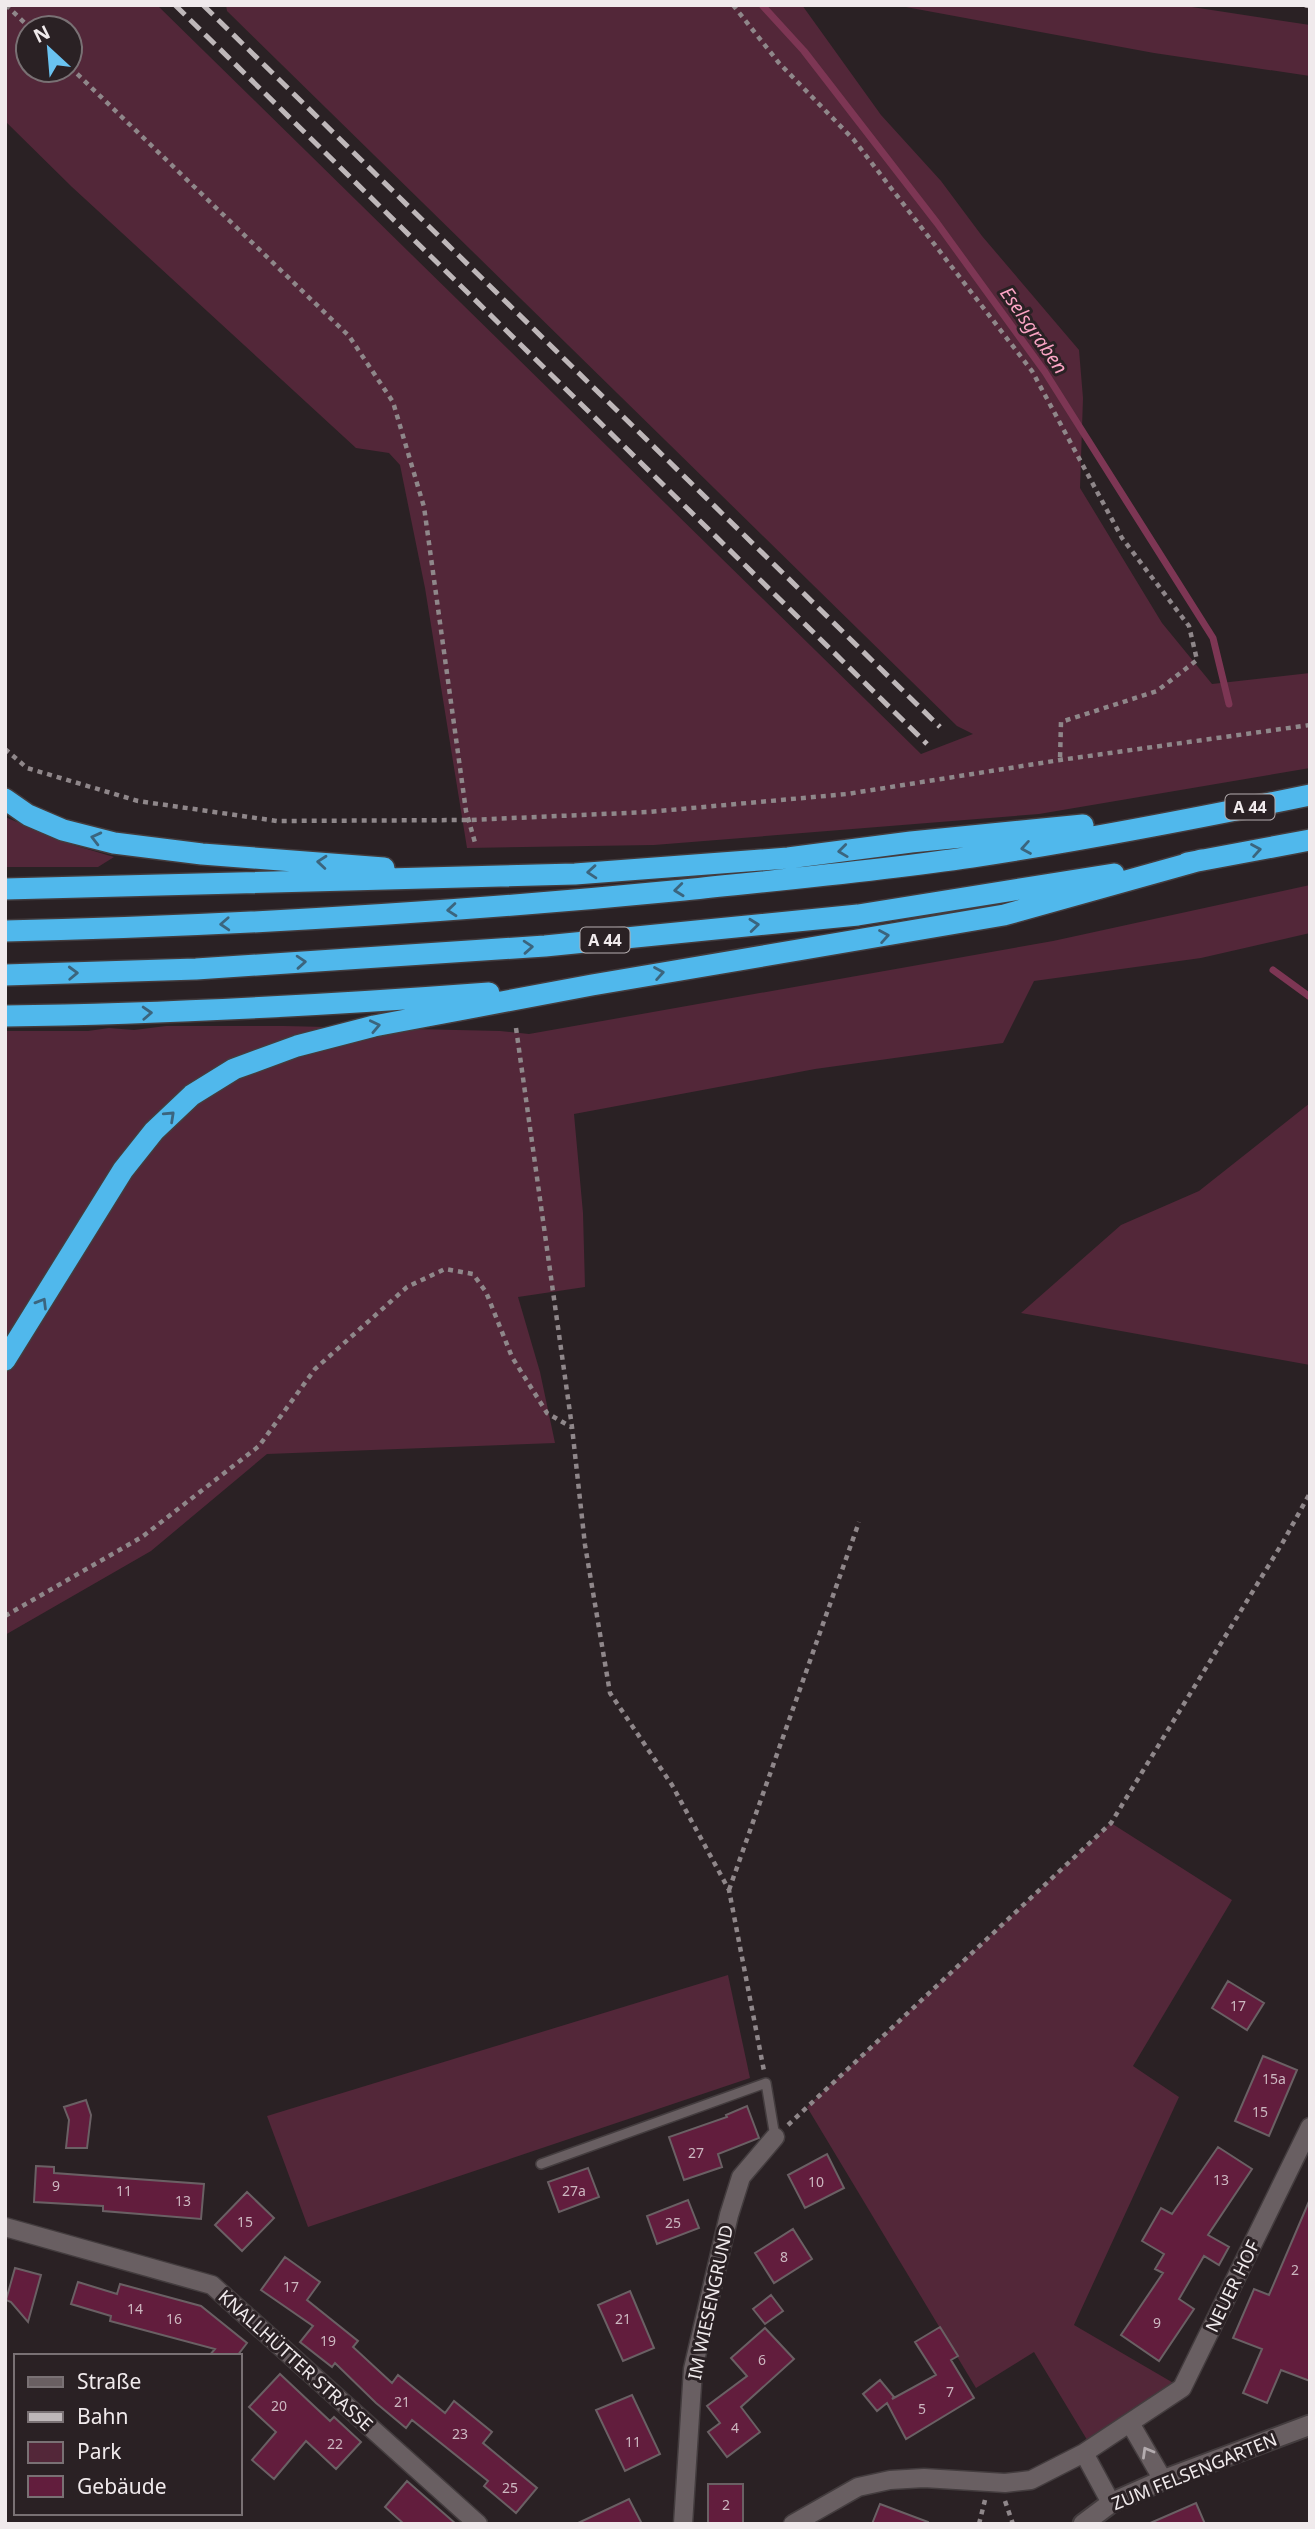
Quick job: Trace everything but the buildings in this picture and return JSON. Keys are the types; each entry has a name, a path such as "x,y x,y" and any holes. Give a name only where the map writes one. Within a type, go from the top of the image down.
{"highway":[{"name":"A 44","path":"5,931 158,928 384,915 797,878 971,857 1190,820 1310,795"},
{"path":"5,799 63,830 114,843 202,854 463,877"},
{"path":"10,885 575,874 788,858 911,842 1104,823 1190,820"},
{"name":"A 44","path":"5,975 196,969 545,946 858,915 1310,840"},
{"path":"5,1360 123,1170 154,1131 192,1095 234,1069 297,1046 374,1026 592,985 1003,915 1201,860"},
{"path":"5,1016 121,1014 363,1002 592,985"}],"street":[{"name":"NEUER HOF","path":"793,2524 858,2487 890,2480 924,2478 1006,2483 1031,2480 1084,2453 1182,2388 1310,2127"},
{"name":"IM WIESENGRUND","path":"683,2524 693,2369 729,2215 741,2177 775,2137"},
{"name":"KNALLHÜTTER STRASSE","path":"5,2227 212,2285 478,2524"},
{"path":"1130,2423 1163,2480"},
{"name":"ZUM FELSENGARTEN","path":"1083,2524 1111,2503 1163,2480 1310,2425"},
{"path":"1084,2453 1111,2503"}],"lane":[{"path":"541,2164 766,2082 775,2137"}],"path":[{"path":"733,5 779,63 854,140 1032,371 1122,538 1189,626 1197,660 1157,691 1061,722 1060,760"},
{"path":"84,80 349,336 393,402 425,507 468,820 476,846"},
{"path":"5,749 27,768 138,801 277,821 468,820 648,812 847,794 1060,760 1310,725"},
{"path":"516,1028 572,1427 585,1545 610,1693 673,1785 729,1890 766,2082"},
{"path":"5,1616 142,1537 259,1446 315,1369 407,1287 445,1269 474,1274 486,1292 512,1357 547,1413 572,1427"},
{"path":"775,2137 1111,1824 1283,1542 1310,1493"},
{"path":"729,1890 859,1522"}],"green space":[{"path":"5,5 157,5 921,754 973,734 957,726 227,11 226,5 802,5 881,115 941,181 982,236 1079,350 1083,398 1080,488 1162,623 1212,684 1310,673 1310,768 1039,814 654,845 467,848 425,588 400,465 389,453 356,448 72,187 5,121"},
{"path":"895,5 1179,5 1310,25 1310,76 1154,53"},
{"path":"5,817 70,844 114,857 98,867 5,867"},
{"path":"1310,885 1310,933 1201,958 1034,981 1003,1043 815,1069 574,1114 583,1213 585,1287 518,1297 540,1372 555,1443 267,1454 151,1551 5,1635 5,1031 88,1031 109,1028 134,1030 166,1026 284,1026 529,1034 1053,941"},
{"path":"1310,1103 1310,1365 1021,1313 1121,1225 1199,1191"},
{"path":"1111,1823 1232,1900 1133,2066 1179,2097 1074,2325 1182,2388 1092,2448 1034,2352 976,2388 807,2107"},
{"path":"728,1975 750,2078 308,2227 267,2116"}],"waterway":[{"name":"Eselsgraben","path":"762,5 804,51 937,223 1045,372 1213,638 1229,704"},
{"name":"Eselsgraben","path":"1273,970 1310,997"}],"railway":[{"path":"175,5 927,744"},
{"path":"203,5 940,727"},
{"path":"1305,5 1310,6"}]}
